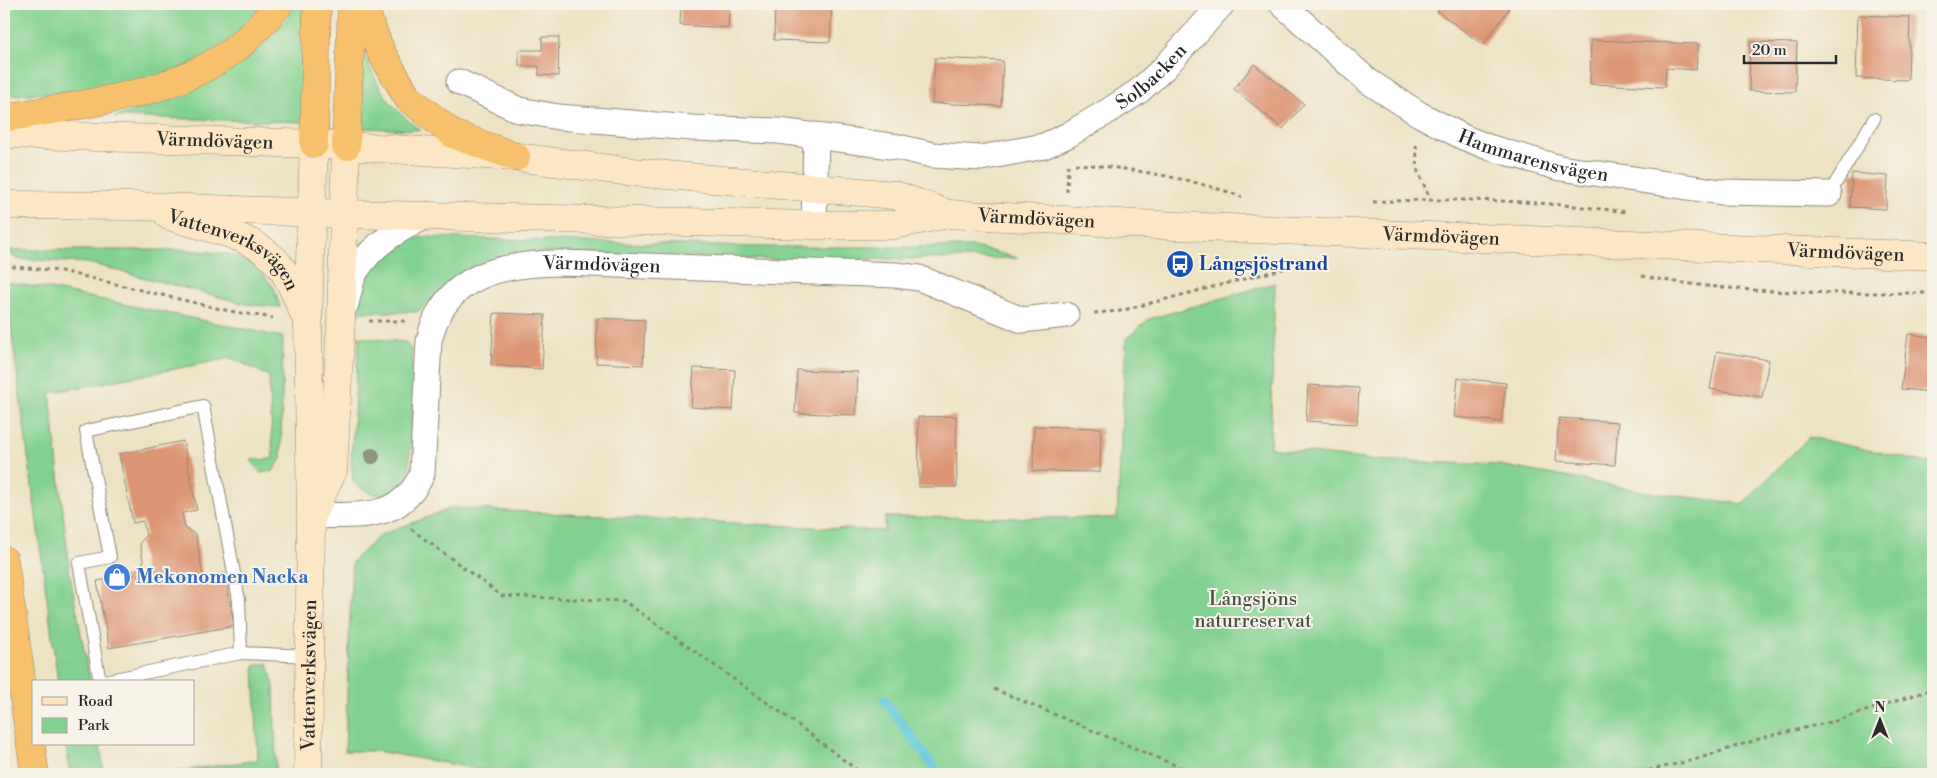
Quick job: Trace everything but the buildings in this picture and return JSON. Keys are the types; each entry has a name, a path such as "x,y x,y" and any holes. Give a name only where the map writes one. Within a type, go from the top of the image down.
{"highway":[{"path":"4,118 157,88 197,72 231,52 259,28 280,4"},
{"path":"314,144 318,4"},
{"path":"346,146 352,4"},
{"path":"362,4 382,54 408,98 453,134 516,157"},
{"path":"4,560 35,774"}],"main road":[{"name":"Värmdövägen","path":"4,134 314,144 516,157 632,172 896,195 948,214"},
{"name":"Vattenverksvägen","path":"308,774 312,516 308,321 314,144"},
{"name":"Vattenverksvägen","path":"312,516 333,471 351,321 343,214 346,146"},
{"name":"Värmdövägen","path":"4,205 134,206 343,214 814,225 894,225 948,214 1177,226 1933,256"},
{"name":"Vattenverksvägen","path":"134,206 245,240 268,253 281,267 308,321"}],"street":[{"name":"Solbacken","path":"816,135 898,147 932,155 981,158 1044,146 1068,135 1140,91 1164,68 1222,4"},
{"name":"Hammarensvägen","path":"1282,4 1368,82 1419,114 1463,137 1488,147 1560,168 1721,192 1829,194"},
{"path":"459,82 518,110 558,117 692,128 778,131 816,135 814,225"},
{"name":"Vattenverksvägen","path":"351,321 355,272 372,250 386,237 429,215"},
{"name":"Värmdövägen","path":"312,516 368,514 390,510 404,502 415,490 422,474 429,341 434,320 444,304 472,280 494,270 527,263 896,275 919,278 1022,320 1066,315"}],"lane":[{"path":"1829,194 1874,119"},
{"path":"100,680 79,563 110,557 86,431 203,406 239,600 241,652"},
{"path":"109,680 241,652 310,656"}],"path":[{"path":"1419,114 1416,149 1418,172 1430,198"},
{"path":"1068,164 1106,166 1220,189 1243,198"},
{"path":"1368,202 1430,198 1588,207 1635,213"},
{"path":"1066,315 1120,311 1310,262"},
{"path":"4,266 61,271 229,311 281,319"},
{"path":"1633,275 1682,284 1826,293 1933,293"},
{"path":"351,321 434,320"},
{"path":"410,528 502,596 624,601 790,719 862,774"},
{"path":"1633,774 1694,760 1765,737 1835,721 1933,689"},
{"path":"994,690 1196,774"}],"green space":[{"path":"4,4 261,4 237,32 210,54 179,69 146,80 111,87 39,94 4,95"},
{"path":"295,4 308,4 304,122 114,117 165,100 217,78 262,47 280,27"},
{"path":"360,41 382,91 397,110 420,130 362,128"},
{"path":"424,237 751,247 974,247 1018,258 781,260 533,252 438,294 417,312 355,312 360,290 370,269 377,260 394,245 407,239"},
{"path":"4,250 189,250 229,254 255,264 274,288 280,307 246,304 88,263 17,259"},
{"path":"5,282 45,288 283,337 281,459 273,471 261,473 251,460 273,459 269,376 231,358 50,393 70,575 90,680 58,680"},
{"name":"Långsjöns naturreservat","path":"1275,283 1270,448 1371,460 1499,465 1647,492 1743,504 1809,437 1933,464 1933,774 505,774 377,751 345,751 352,562 380,535 452,508 885,531 885,517 1117,518 1126,339 1149,319"},
{"path":"359,337 405,342 411,349 415,385 408,480 396,494 373,494 353,481 351,461"},
{"path":"268,663 274,687 276,771 256,774 157,774 258,760 254,666"},
{"path":"66,746 100,746 104,774 70,774"}],"waterway":[{"path":"884,700 939,774"}],"place":[{"name":"Långsjöstrand","path":"1180,264"},
{"name":"Mekonomen Nacka","path":"117,577"}]}
